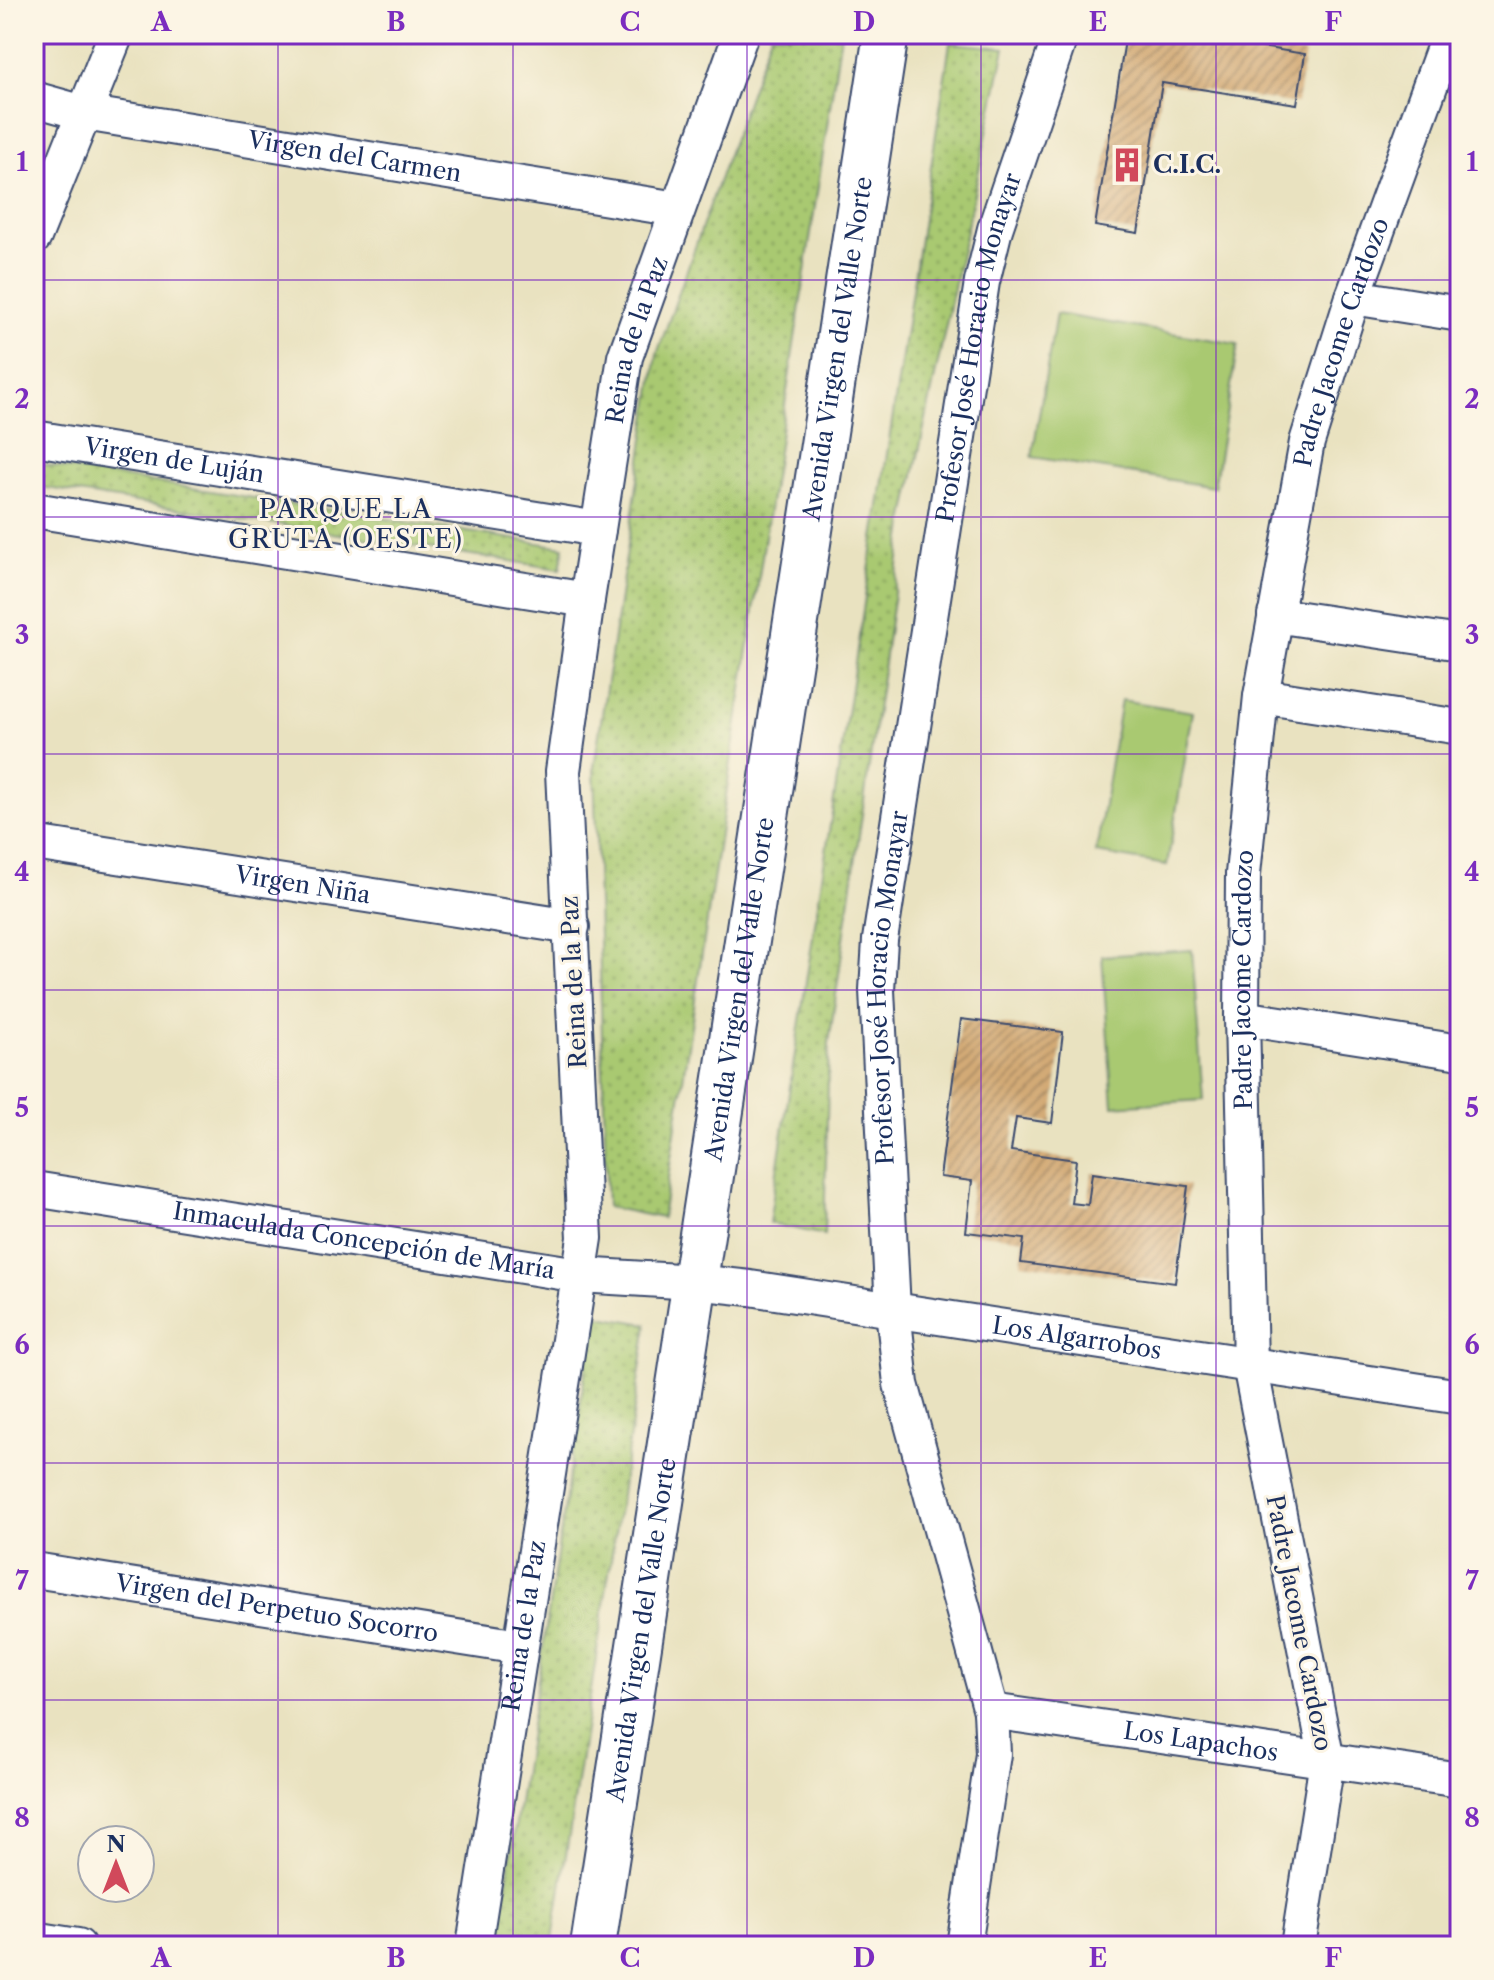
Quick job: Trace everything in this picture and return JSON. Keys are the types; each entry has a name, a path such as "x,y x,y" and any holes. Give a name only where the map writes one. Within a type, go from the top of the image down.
{"main road":[{"name":"Avenida Virgen del Valle Norte","path":"593,1946 886,34"}],"street":[{"path":"34,237 116,34"},
{"name":"Reina de la Paz","path":"474,1946 585,1238 563,771 625,357 741,34"},
{"name":"Profesor José Horacio Monayar","path":"964,1946 993,1754 991,1711 901,1384 893,1310 877,990 880,940 982,282 995,229 1061,34"},
{"name":"Padre Jacome Cardozo","path":"1298,1946 1327,1761 1250,1365 1242,1018 1243,874 1261,696 1307,442 1353,297 1449,34"},
{"name":"Virgen del Carmen","path":"34,99 84,113 677,209"},
{"path":"1353,297 1460,314"},
{"name":"Virgen de Luján","path":"34,438 598,529"},
{"path":"34,510 587,600"},
{"path":"1275,615 1460,643"},
{"path":"1261,696 1460,727"},
{"name":"Virgen Niña","path":"34,843 572,927"},
{"path":"1242,1018 1460,1052"},
{"name":"Inmaculada Concepción de María","path":"34,1189 579,1275 695,1282"},
{"name":"Los Algarrobos","path":"695,1282 1460,1397"},
{"name":"Virgen del Perpetuo Socorro","path":"34,1570 520,1647"},
{"name":"Los Lapachos","path":"991,1711 1460,1780"},
{"path":"34,1939 78,1946"}],"green space":[{"path":"771,34 841,34 662,1218 607,1207 594,767 657,354"},
{"path":"950,43 1005,48 905,517 829,1043 824,1235 769,1223"},
{"path":"1056,314 1238,344 1214,487 1032,457"},
{"path":"34,463 564,547 560,569 34,486"},
{"path":"1121,700 1193,712 1167,865 1096,853"},
{"path":"1192,950 1203,1100 1113,1106 1102,956"},
{"path":"594,1315 647,1324 552,1946 497,1946"}],"building":[{"name":"C.I.C.","path":"1126,34 1181,34 1305,54 1297,104 1162,83 1138,233 1095,226"},
{"path":"961,1019 1063,1032 1052,1123 1016,1118 1011,1151 1076,1160 1071,1203 1088,1205 1092,1173 1188,1186 1175,1283 1021,1263 1024,1239 966,1232 972,1181 940,1177"}],"place":[{"name":"C.I.C.","path":"1127,165"}],"district":[{"name":"PARQUE LA GRUTA (OESTE)","path":"346,524"}]}
